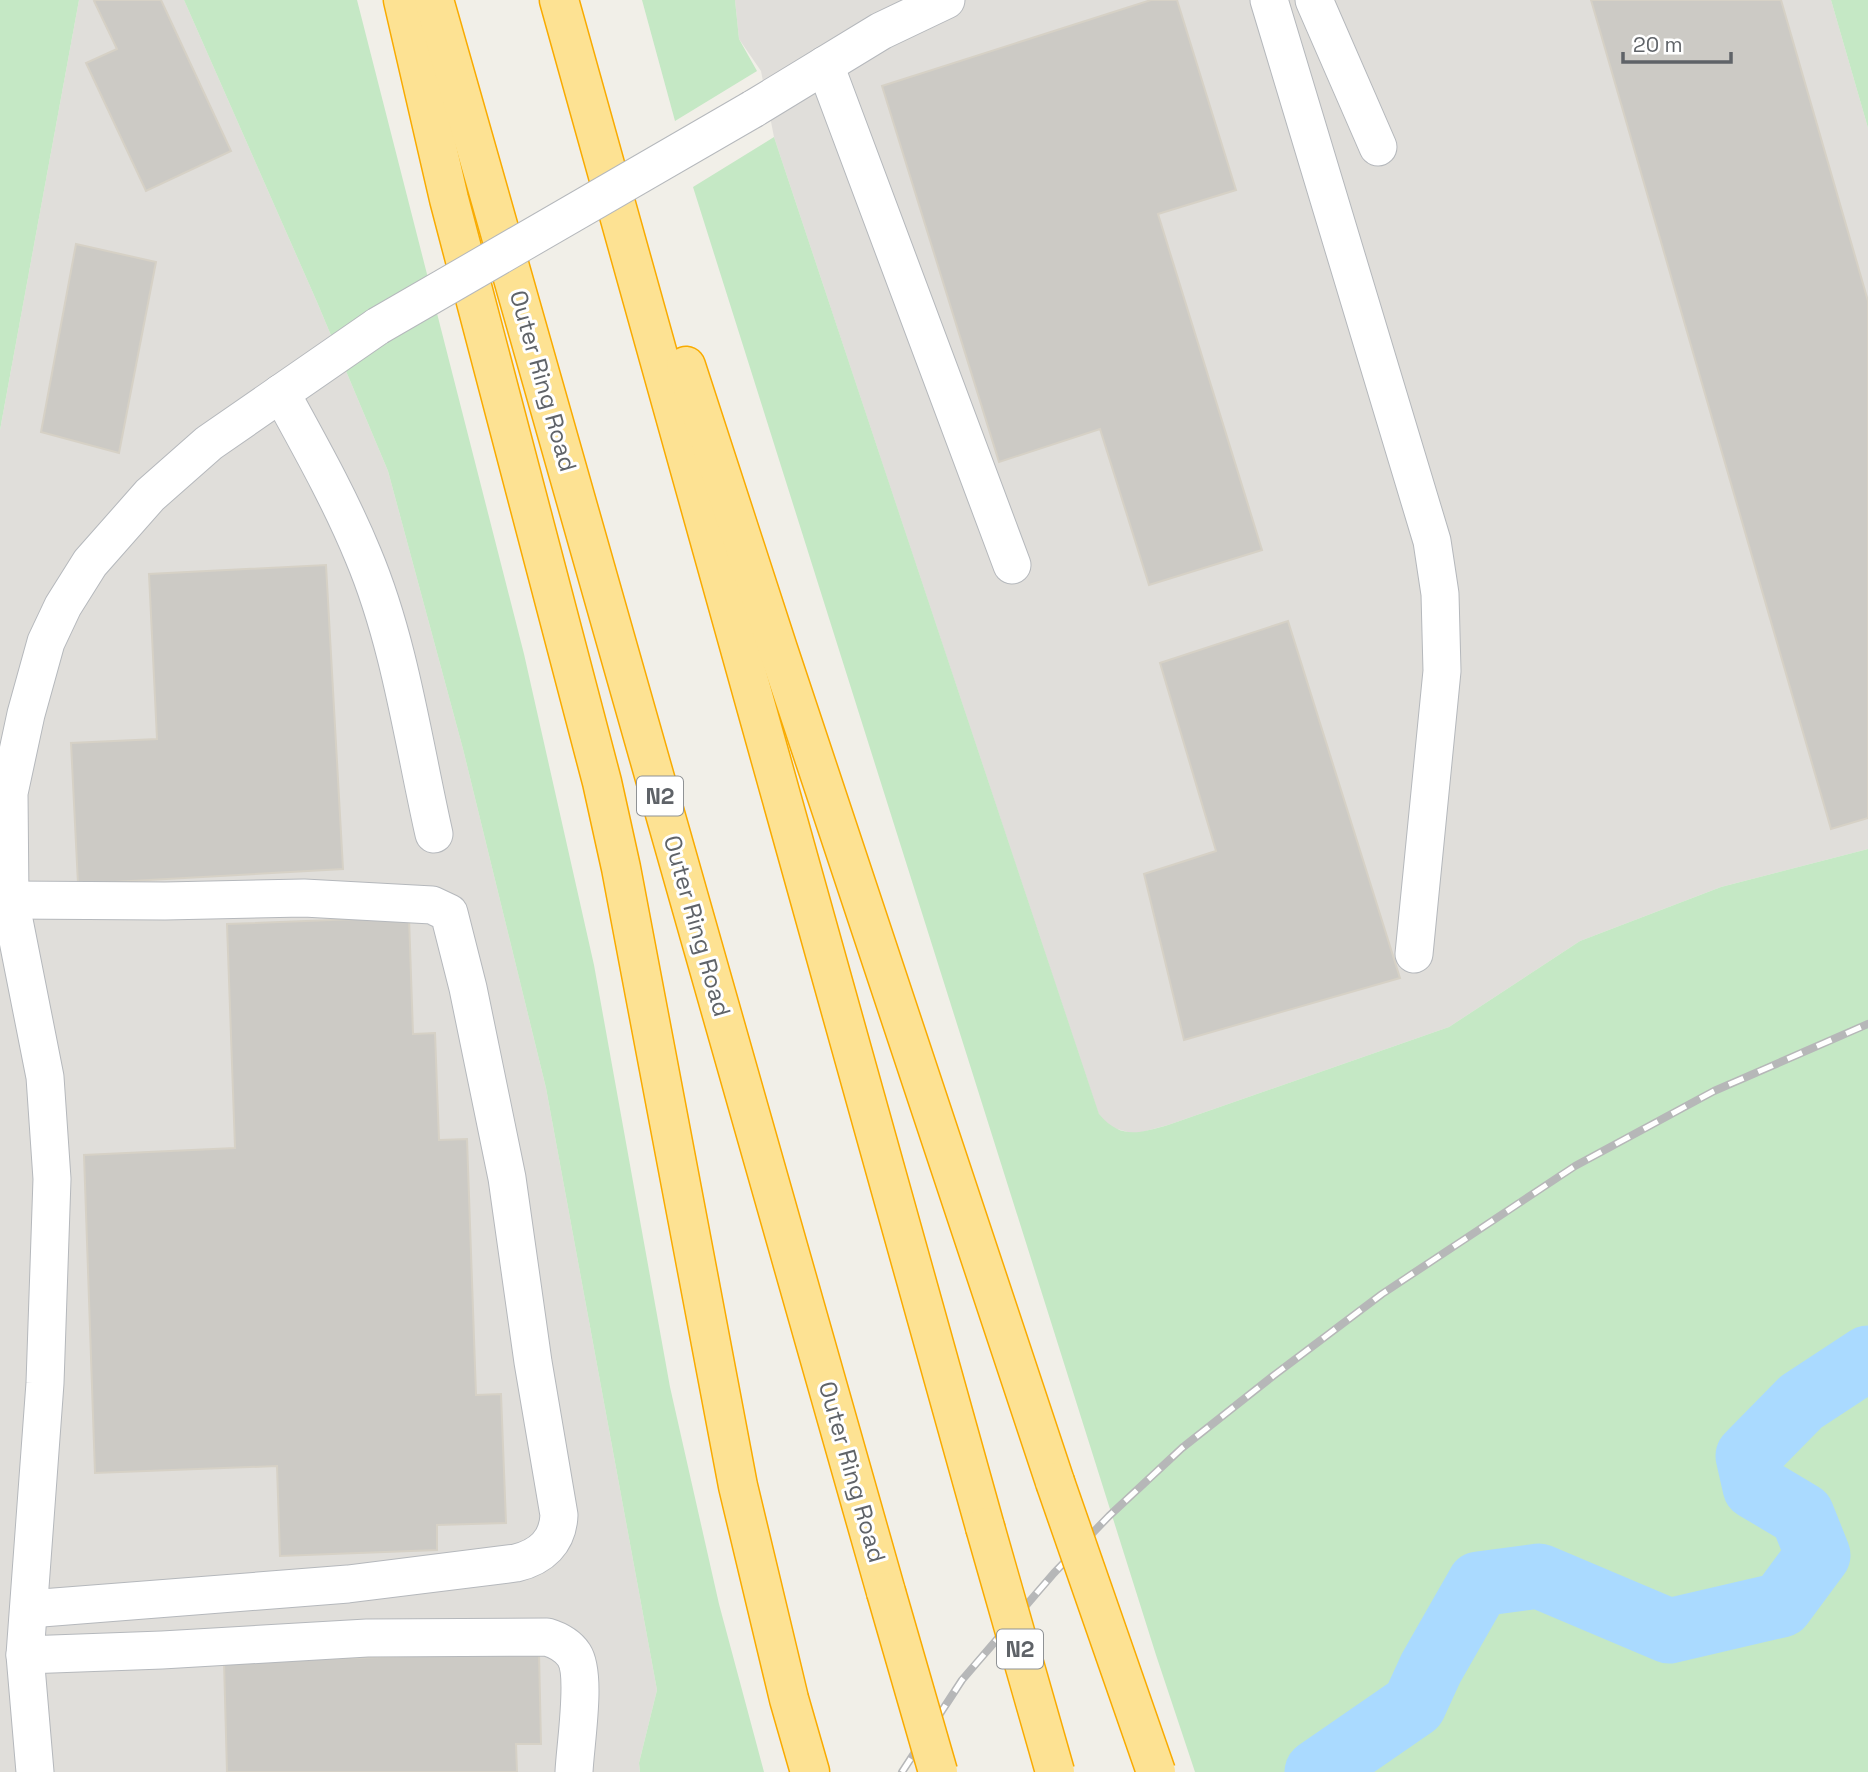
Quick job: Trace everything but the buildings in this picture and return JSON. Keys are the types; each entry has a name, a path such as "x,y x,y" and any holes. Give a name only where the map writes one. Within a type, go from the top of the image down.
{"highway":[{"path":"403,0 449,199 602,782 624,881 738,1486 789,1699 810,1772"},
{"name":"Outer Ring Road","path":"435,0 938,1772"},
{"name":"N2","path":"559,0 1055,1772"},
{"path":"573,0 607,120 774,635 1055,1482 1156,1772"}],"lane":[{"path":"35,1772 25,1655 45,1383 52,1178 46,1077 10,900 9,793 26,714 46,642 63,606 90,562 150,495 209,443 378,326 753,110 881,30 946,0"},
{"path":"1269,0 1432,541 1440,594 1442,671 1415,954"},
{"path":"1314,0 1378,147"},
{"path":"825,65 1012,565"},
{"path":"281,393 328,480 364,556 389,631 433,834"},
{"path":"10,900 304,898 432,905 445,910 451,916 507,1178 533,1362 559,1515 559,1529 555,1539 531,1560 516,1563 348,1584 29,1609"},
{"path":"25,1655 367,1638 547,1637 563,1644 574,1653 578,1664 580,1683 574,1772"}],"shaded area":[{"path":"79,0 184,0 388,471 463,749 546,1088 657,1690 639,1763 640,1772 0,1772 0,430"},
{"path":"735,0 1831,0 1868,128 1868,849 1721,887 1580,941 1449,1027 1168,1125 1135,1134 1110,1127 1099,1115 774,137 761,71 739,39"}],"green space":[{"path":"0,0 79,0 0,430"},
{"path":"184,0 357,0 524,654 594,965 670,1387 719,1604 764,1772 640,1772 639,1763 657,1690 546,1088 463,749 388,471"},
{"path":"642,0 735,0 739,39 757,71 675,121"},
{"path":"1831,0 1868,0 1868,128"},
{"path":"774,137 1099,1114 1115,1128 1139,1132 1168,1125 1449,1027 1580,941 1721,887 1868,849 1868,1772 1195,1772 693,187"}],"waterway":[{"path":"1317,1772 1414,1705 1431,1668 1479,1584 1539,1576 1669,1631 1781,1605 1818,1555 1802,1515 1755,1487 1748,1456 1801,1402 1868,1358"}],"railway":[{"path":"902,1772 962,1680 1054,1573 1109,1516 1182,1448 1273,1376 1382,1294 1575,1166 1714,1091 1868,1024"}]}
